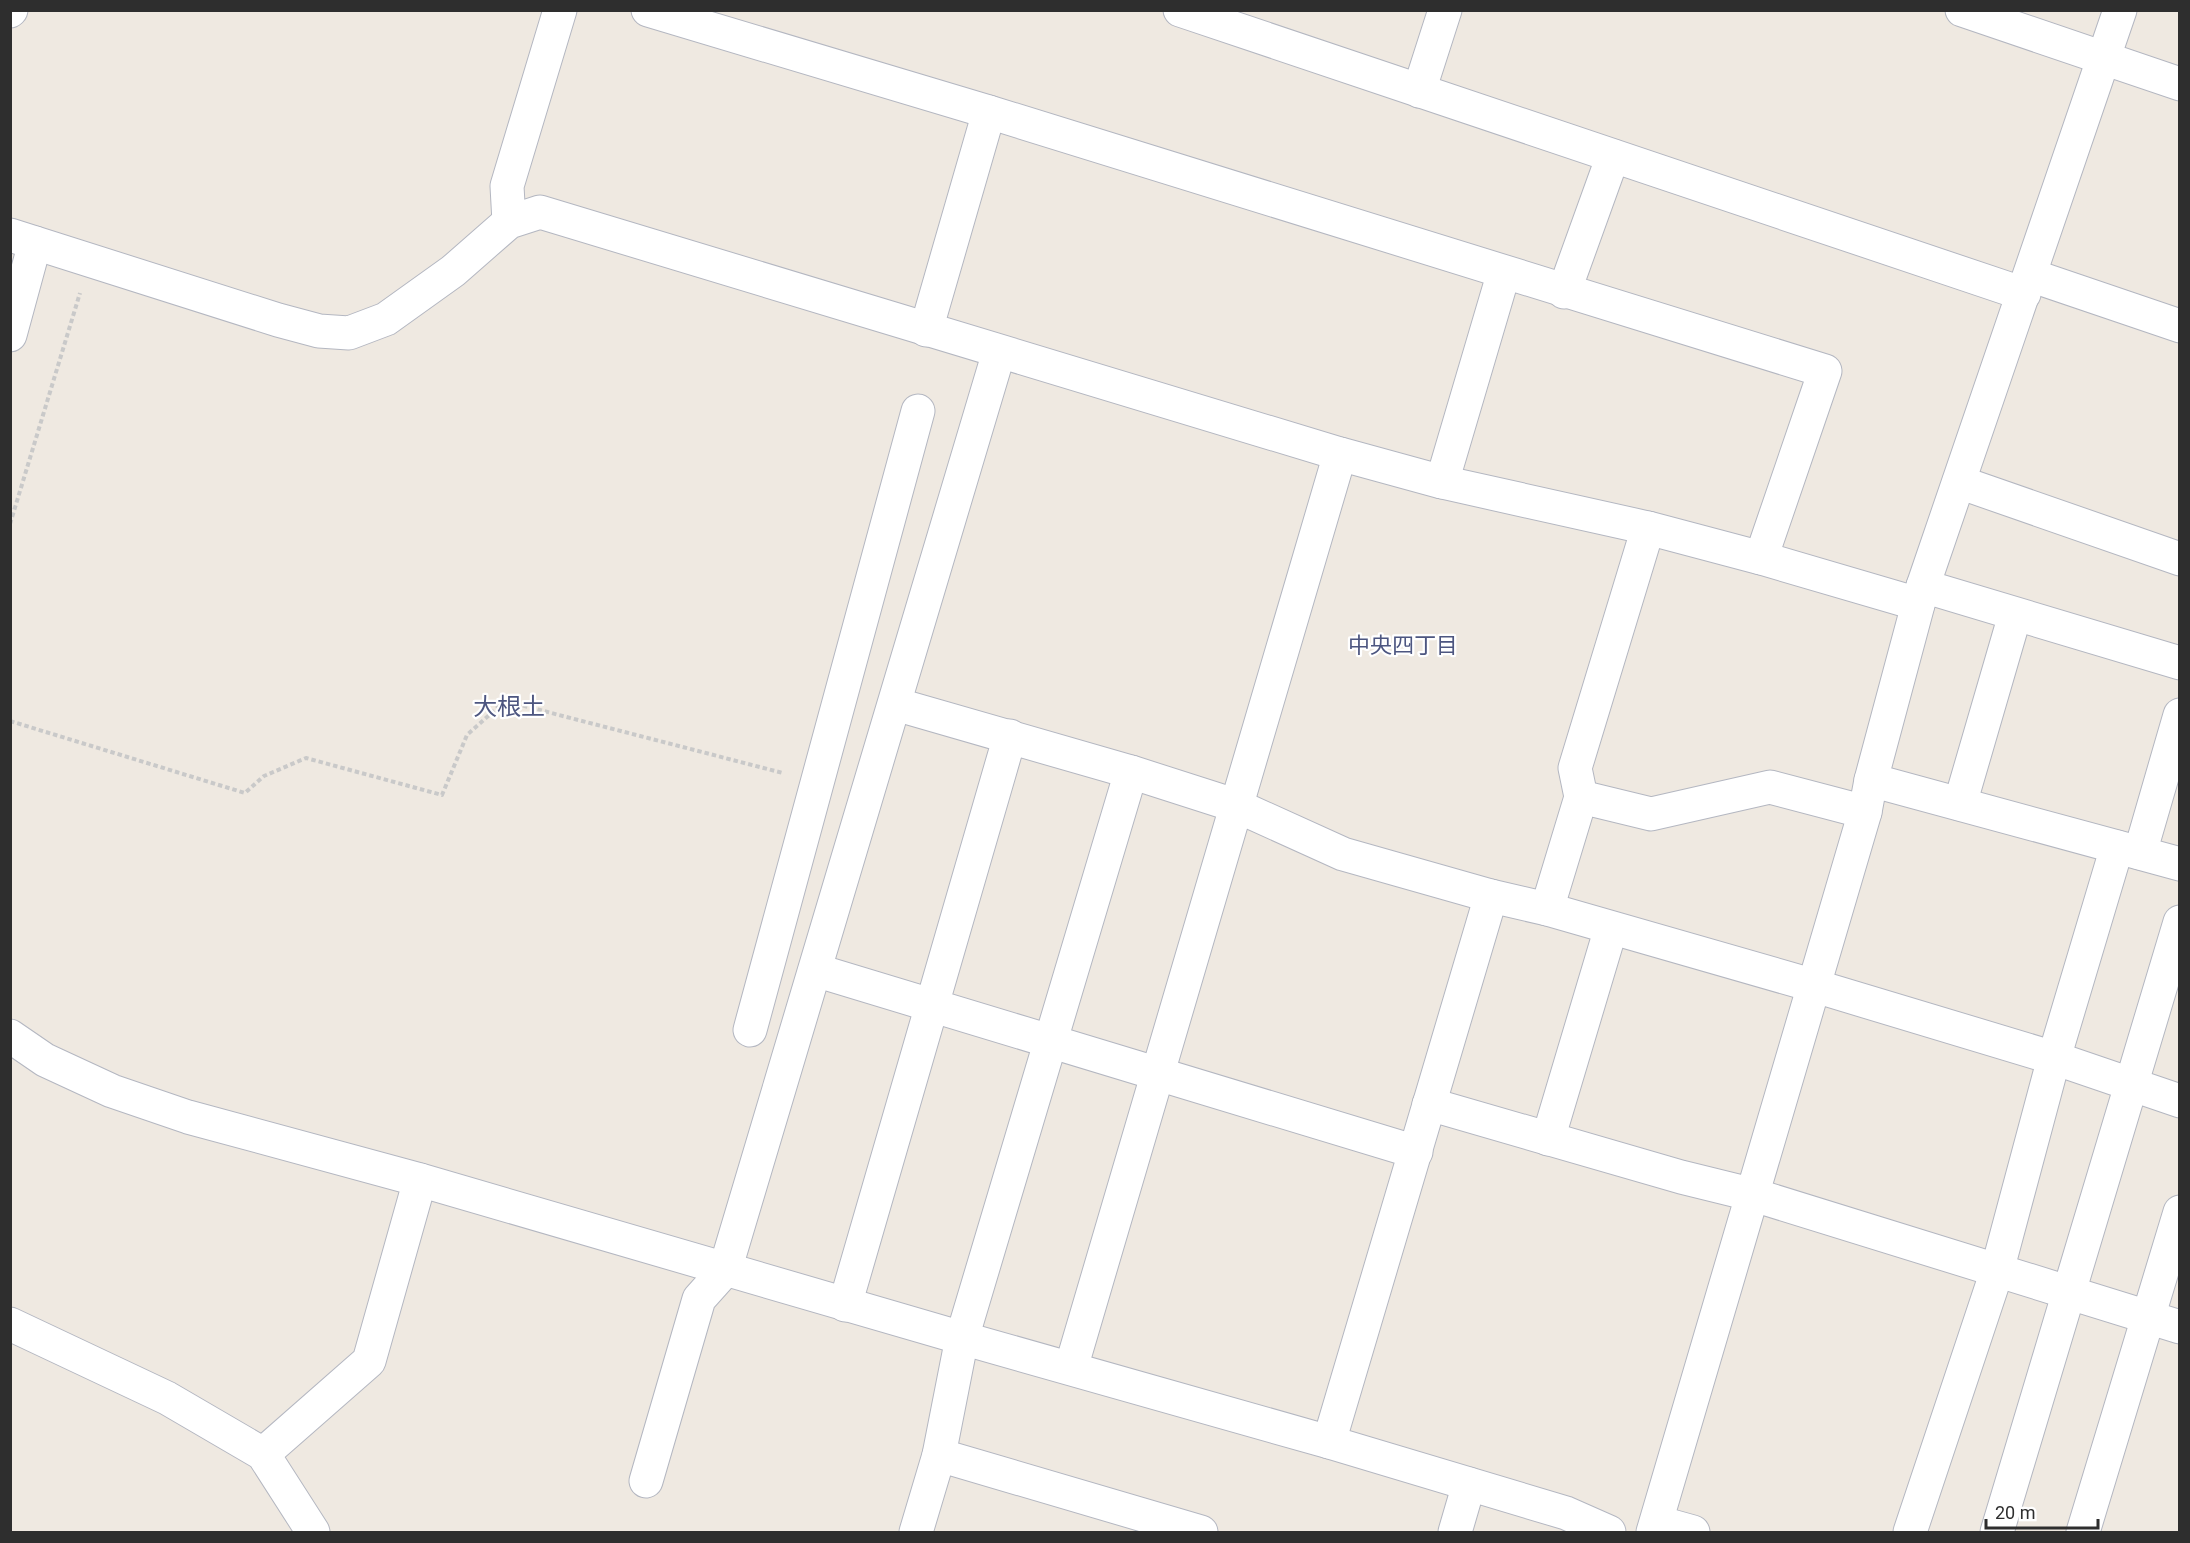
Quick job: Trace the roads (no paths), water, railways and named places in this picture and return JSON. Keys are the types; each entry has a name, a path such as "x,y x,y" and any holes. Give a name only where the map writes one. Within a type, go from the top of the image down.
{"street":[{"path":"509,222 507,186 560,10"},
{"path":"648,10 989,112 1825,371 1761,558"},
{"path":"1180,10 1613,156 2027,284 2180,326"},
{"path":"1419,91 1445,10"},
{"path":"1962,10 2180,84"},
{"path":"1693,1533 1655,1527 1865,812 1871,780 1920,595 2120,10"},
{"path":"926,330 989,112"},
{"path":"1564,292 1613,156"},
{"path":"10,335 23,239 278,320 318,331 349,333 386,319 453,271 509,222 540,212 1340,454 1442,482 1648,528 1761,558 1920,595 2015,615 2179,662"},
{"path":"1442,482 1504,272"},
{"path":"646,1481 699,1299 725,1270 999,352"},
{"path":"750,1030 918,411"},
{"path":"1071,1368 1340,454"},
{"path":"1959,482 2180,559"},
{"path":"1547,909 1581,797 1575,768 1648,528"},
{"path":"1960,804 2015,615"},
{"path":"895,704 1131,772 1236,806 1343,854 1491,896 1547,909 1815,986 2054,1058 2180,1101"},
{"path":"1910,1533 1997,1270 2054,1058 2128,850 2180,715"},
{"path":"845,1305 1010,736"},
{"path":"916,1533 939,1455 962,1338 1131,772"},
{"path":"1871,780 2180,864"},
{"path":"1581,797 1651,814 1770,786 1865,812"},
{"path":"1329,1442 1491,896"},
{"path":"1997,1533 2180,922"},
{"path":"1548,1139 1611,928"},
{"path":"815,970 1416,1152"},
{"path":"10,1036 45,1060 112,1091 188,1117 420,1180 845,1305 1329,1442 1566,1513 1609,1533"},
{"path":"1430,1104 1681,1177 1754,1195 2180,1327"},
{"path":"263,1454 369,1361 420,1180"},
{"path":"2084,1533 2180,1212"},
{"path":"10,1324 167,1398 263,1454 313,1533"},
{"path":"939,1455 1201,1533"},
{"path":"1455,1533 1469,1484"}],"district":[{"name":"中央四丁目","path":"1403,645"},
{"name":"大根土","path":"509,707"}]}
